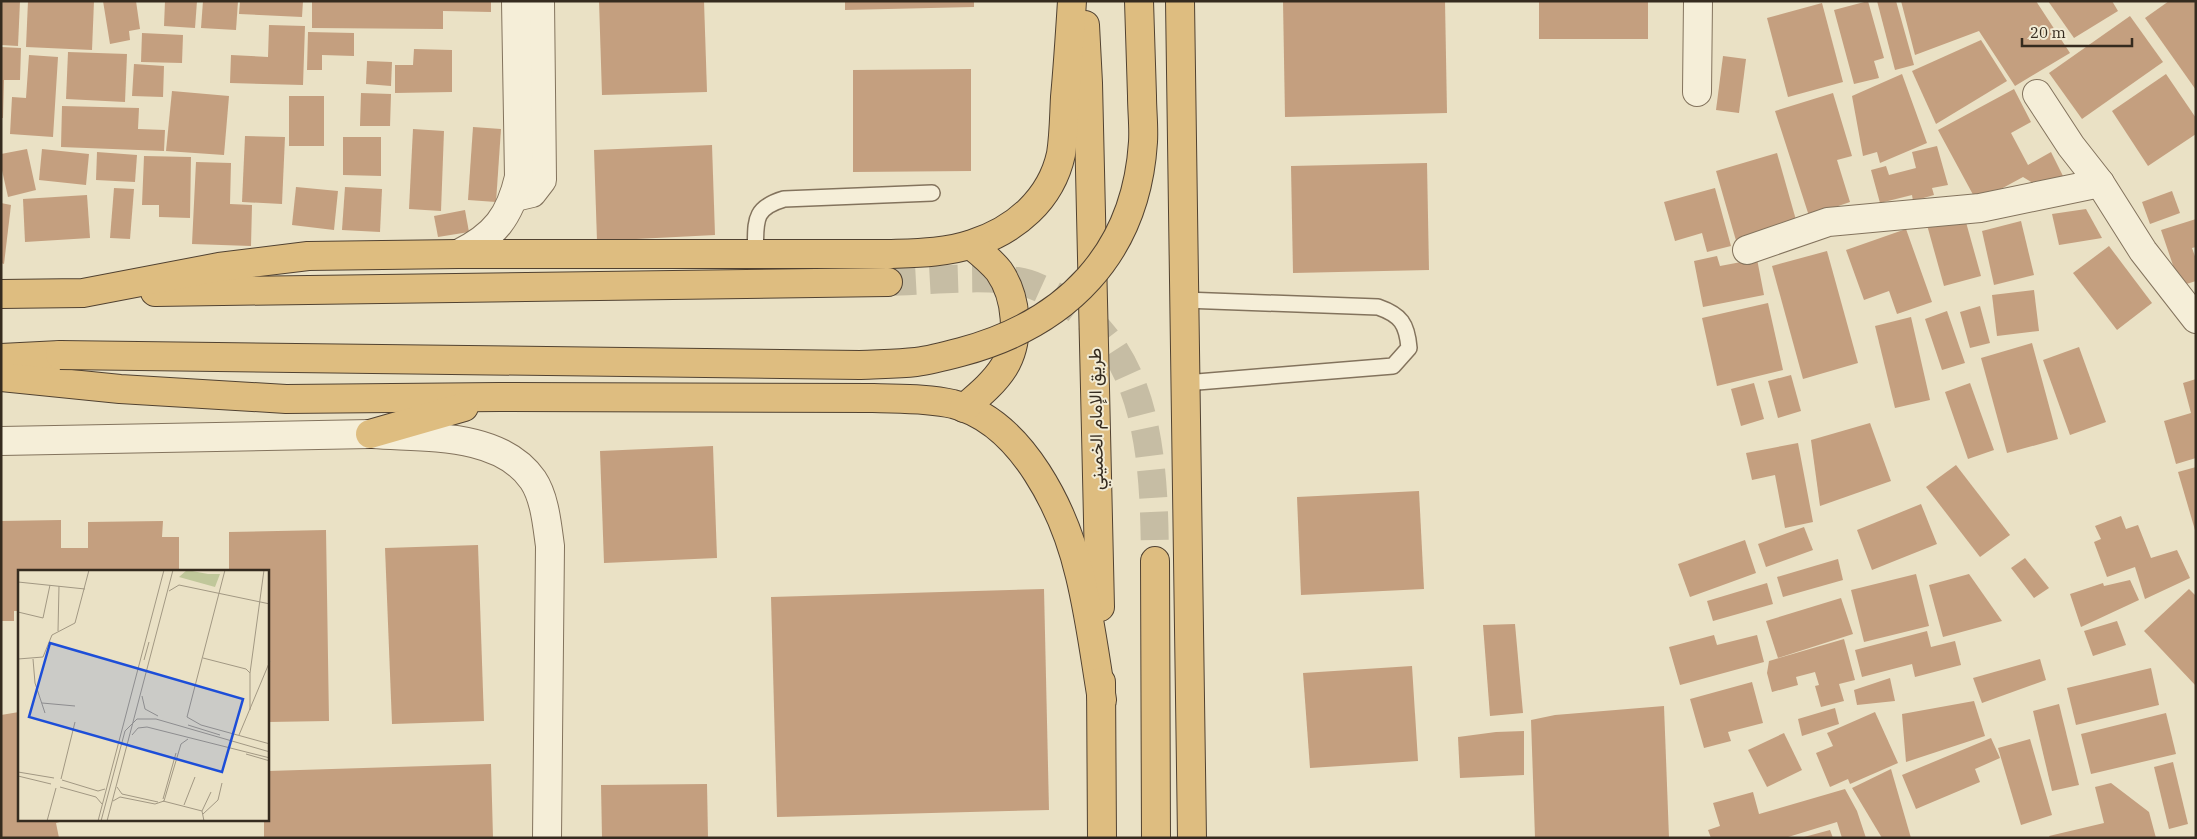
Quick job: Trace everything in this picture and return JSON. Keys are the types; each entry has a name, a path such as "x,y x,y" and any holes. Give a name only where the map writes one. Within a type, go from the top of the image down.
{"highway":[{"path":"1,281 83,293 219,267 308,256 930,253 971,245 1023,217 1038,203 1048,188 1056,170 1063,134 1072,1"},
{"name":"طريق الإمام الخميني","path":"1084,1 1088,83 1102,700 1102,838"},
{"path":"1,358 60,355 860,365 917,362 999,341 1023,330 1042,318 1080,288 1102,262 1127,218 1139,172 1144,141 1139,1"},
{"path":"1180,1 1192,838"},
{"path":"964,408 985,390 1004,366 1011,348 1015,329 1014,309 1008,290 993,264 971,245"},
{"path":"1,294 888,282"},
{"path":"1,377 120,390 286,400 499,397 873,398 920,400 952,404 979,415 1005,433 1042,479 1056,508 1080,575 1102,700"},
{"path":"370,434 499,397"},
{"path":"1155,561 1156,838"}],"street":[{"path":"516,1 530,84"},
{"path":"458,254 476,245 493,232 506,215 515,197 540,1"},
{"path":"1696,92 1698,1"},
{"path":"2037,94 2071,146 2100,183 2143,251 2196,319"},
{"path":"1747,250 1828,222 1980,208 2100,183"},
{"path":"1,441 370,434 478,444 501,451 519,464 534,480 543,506 550,546 547,838"}],"lane":[{"path":"755,255 757,218 769,204 784,200 932,193"},
{"path":"1184,300 1378,307 1393,312 1408,329 1410,348 1393,366 1185,383"}],"building":[{"path":"1,1 20,1 18,46 1,45"},
{"path":"28,1 94,1 92,50 26,47"},
{"path":"103,1 136,1 140,29 129,31 130,40 110,44"},
{"path":"165,1 197,1 195,28 164,26"},
{"path":"203,1 238,1 236,30 201,28"},
{"path":"240,1 303,1 302,17 239,14"},
{"path":"312,1 491,1 491,12 443,11 443,29 312,28"},
{"path":"599,1 704,1 707,92 602,95"},
{"path":"845,1 974,1 974,7 845,10"},
{"path":"1283,1 1445,1 1447,113 1285,117"},
{"path":"1539,1 1648,1 1648,39 1539,39"},
{"path":"1868,1 1884,58 1874,61 1879,78 1854,84 1834,10"},
{"path":"1877,1 1896,1 1914,65 1895,70"},
{"path":"1901,1 2036,1 2070,53 2015,86 1979,31 1915,55"},
{"path":"2048,1 2112,1 2118,11 2074,38"},
{"path":"2169,1 2196,1 2196,90 2145,18"},
{"path":"1822,3 1843,82 1788,97 1767,18"},
{"path":"2130,16 2163,62 2082,119 2049,73"},
{"path":"269,25 305,26 303,85 230,83 231,55 268,57"},
{"path":"308,32 354,33 354,56 322,55 322,70 307,70"},
{"path":"142,33 183,35 182,63 141,62"},
{"path":"1981,40 2007,81 1936,124 1912,71"},
{"path":"1,47 21,48 20,80 4,80 3,118 1,118"},
{"path":"414,49 452,50 452,92 395,93 395,65 413,65"},
{"path":"68,52 127,54 125,102 66,99"},
{"path":"29,55 58,57 53,137 10,134 12,97 26,98"},
{"path":"1723,56 1746,59 1739,113 1716,110"},
{"path":"367,61 392,62 391,86 366,84"},
{"path":"134,64 164,66 163,97 132,96"},
{"path":"971,69 971,171 853,172 853,70"},
{"path":"1902,74 1927,143 1880,163 1877,152 1863,156 1852,96"},
{"path":"2166,74 2196,118 2196,134 2148,166 2112,111"},
{"path":"2014,89 2031,122 2011,133 2028,165 2051,152 2063,176 2041,188 2023,177 1977,202 1938,130"},
{"path":"172,91 229,96 224,155 166,151"},
{"path":"361,93 391,94 390,126 360,126"},
{"path":"1833,93 1852,156 1837,160 1850,202 1809,216 1775,111"},
{"path":"289,96 324,96 324,146 289,146"},
{"path":"62,106 139,108 138,129 165,130 164,151 61,147"},
{"path":"473,127 501,129 496,202 468,200"},
{"path":"413,129 444,131 441,211 409,209"},
{"path":"245,136 285,137 282,204 242,202"},
{"path":"343,137 381,137 381,176 343,175"},
{"path":"712,145 715,235 597,241 594,150"},
{"path":"1937,146 1948,185 1932,188 1934,195 1913,201 1912,195 1880,203 1871,170 1886,166 1889,175 1916,168 1912,152"},
{"path":"27,149 36,190 8,197 1,166 1,154"},
{"path":"42,149 89,154 86,185 39,180"},
{"path":"97,152 137,155 135,182 96,180"},
{"path":"1777,153 1798,227 1737,244 1716,171"},
{"path":"144,156 191,157 190,218 159,217 159,205 142,205"},
{"path":"196,162 231,163 230,204 252,205 251,246 192,244"},
{"path":"1427,163 1429,270 1293,273 1291,166"},
{"path":"296,187 338,191 334,230 292,225"},
{"path":"345,187 382,189 380,232 342,230"},
{"path":"114,188 134,189 130,239 110,238"},
{"path":"1715,188 1731,246 1707,252 1702,233 1675,241 1664,202"},
{"path":"2172,191 2180,213 2150,224 2142,202"},
{"path":"87,195 90,238 25,242 23,199"},
{"path":"1,203 11,205 4,264 1,263"},
{"path":"2086,209 2102,238 2059,245 2052,214"},
{"path":"465,210 469,232 438,237 434,216"},
{"path":"1964,215 1981,276 1944,286 1927,225"},
{"path":"2196,219 2196,247 2192,248 2196,259 2196,281 2180,286 2161,230"},
{"path":"2021,221 2034,275 1994,285 1982,231"},
{"path":"1906,229 1932,302 1897,314 1889,291 1864,300 1846,250"},
{"path":"2109,246 2152,303 2117,330 2073,273"},
{"path":"1827,251 1858,363 1803,379 1772,266"},
{"path":"1717,256 1720,266 1757,259 1764,295 1703,307 1694,261"},
{"path":"2034,290 2039,331 1997,336 1992,295"},
{"path":"1768,303 1783,370 1717,386 1702,318"},
{"path":"1980,306 1990,343 1970,348 1960,312"},
{"path":"1947,311 1965,363 1942,370 1925,319"},
{"path":"1911,317 1930,400 1895,408 1875,326"},
{"path":"2032,343 2058,439 2007,453 1981,358"},
{"path":"2079,347 2106,422 2070,435 2043,360"},
{"path":"1791,375 1801,411 1778,418 1768,381"},
{"path":"2196,379 2196,458 2176,464 2164,421 2191,413 2183,383"},
{"path":"1754,383 1764,419 1741,426 1731,389"},
{"path":"1970,383 1994,450 1968,459 1945,392"},
{"path":"1870,423 1891,481 1820,506 1811,440"},
{"path":"1798,443 1813,522 1785,528 1775,475 1752,480 1746,453"},
{"path":"713,446 717,558 604,563 600,451"},
{"path":"1956,465 2010,535 1980,557 1926,487"},
{"path":"2196,467 2196,529 2195,530 2178,472"},
{"path":"1419,491 1424,589 1301,595 1297,497"},
{"path":"1921,504 1937,544 1872,570 1857,530"},
{"path":"2121,516 2126,529 2138,525 2151,558 2177,550 2190,578 2145,599 2135,567 2107,577 2094,542 2101,539 2095,526"},
{"path":"61,520 61,548 88,548 88,522 163,521 162,537 179,537 179,570 18,570 18,611 14,611 14,621 1,621 1,521"},
{"path":"1804,527 1813,550 1766,567 1758,544"},
{"path":"326,530 329,721 269,722 269,570 229,570 229,532"},
{"path":"1745,540 1756,573 1690,597 1678,564"},
{"path":"478,545 484,721 392,724 385,548"},
{"path":"2025,558 2049,588 2034,598 2011,568"},
{"path":"1838,559 1843,580 1783,597 1777,577"},
{"path":"1916,574 1929,626 1864,642 1851,590"},
{"path":"1969,574 2002,621 1943,637 1929,585"},
{"path":"2130,580 2139,600 2081,627 2070,594 2103,583 2104,586"},
{"path":"1767,583 1773,604 1713,621 1707,601"},
{"path":"1044,589 1049,810 777,817 771,597"},
{"path":"2189,589 2196,596 2196,686 2144,631"},
{"path":"1841,598 1853,634 1778,658 1766,621"},
{"path":"2117,621 2126,645 2093,656 2084,631"},
{"path":"1515,624 1523,713 1490,716 1483,625"},
{"path":"1927,631 1931,647 1955,641 1961,665 1915,677 1912,664 1862,677 1855,650"},
{"path":"1714,635 1717,645 1757,635 1764,662 1680,685 1669,647"},
{"path":"1844,639 1855,680 1839,684 1844,701 1821,707 1815,686 1819,685 1815,672 1796,677 1798,685 1772,692 1767,673 1769,661"},
{"path":"2040,659 2046,680 1982,703 1973,678"},
{"path":"1412,666 1418,761 1310,768 1303,673"},
{"path":"2151,668 2159,705 2076,725 2067,688"},
{"path":"1890,678 1895,701 1857,705 1854,690"},
{"path":"1752,682 1763,723 1728,732 1731,741 1704,748 1690,699"},
{"path":"1974,701 1985,736 1906,762 1902,714"},
{"path":"2059,704 2079,785 2052,791 2033,711"},
{"path":"1664,706 1669,838 1535,838 1531,720 1555,715"},
{"path":"1835,708 1839,724 1802,736 1798,719"},
{"path":"18,712 18,822 60,822 56,823 59,838 1,838 1,715"},
{"path":"1875,712 1898,763 1850,784 1848,779 1830,787 1816,753 1833,746 1827,733"},
{"path":"2166,713 2176,754 2091,774 2081,734"},
{"path":"1524,731 1524,775 1460,778 1458,737 1496,732"},
{"path":"1784,733 1802,770 1767,787 1748,750"},
{"path":"1991,738 2000,758 1975,769 1980,782 1916,809 1902,775"},
{"path":"2030,739 2052,815 2021,825 1998,748"},
{"path":"2173,762 2188,824 2169,829 2154,767"},
{"path":"491,764 493,838 264,838 264,822 269,822 269,771"},
{"path":"1891,769 1911,838 1882,838 1852,788"},
{"path":"2111,783 2149,812 2156,838 2050,838 2049,836 2104,823 2095,787"},
{"path":"707,784 708,838 602,838 601,785"},
{"path":"1845,789 1857,811 1866,838 1842,838 1837,822 1785,838 1711,838 1708,830 1720,826 1713,803 1753,792 1759,814"},
{"path":"1830,830 1833,838 1804,838 1804,837"}],"tunnel":[{"path":"888,282 970,278 1023,282 1057,297 1092,322 1114,350 1131,381 1142,416 1149,452 1153,489 1155,561"}]}
